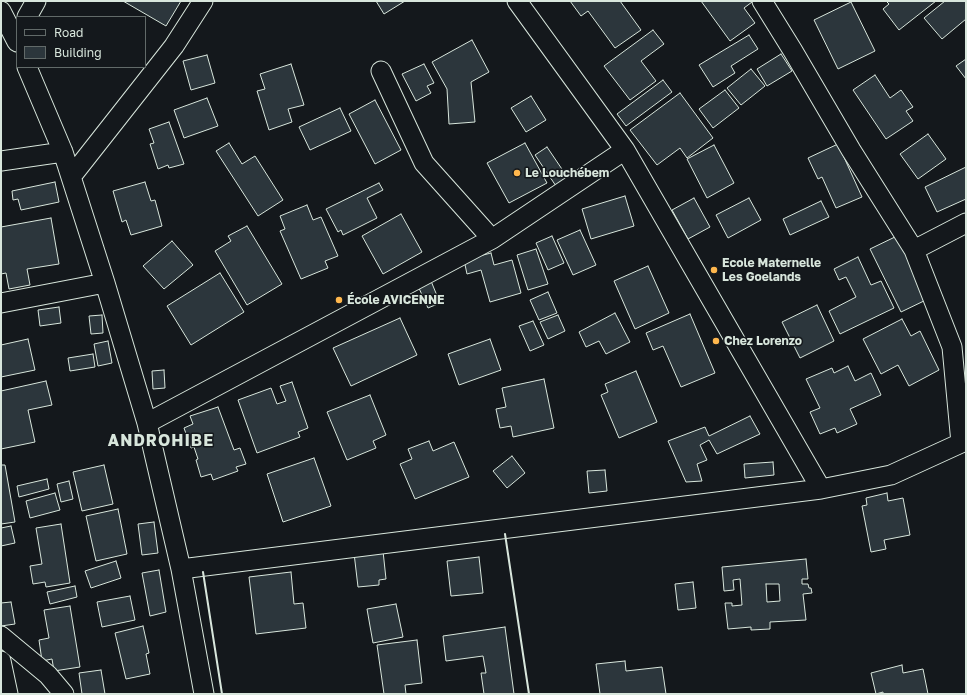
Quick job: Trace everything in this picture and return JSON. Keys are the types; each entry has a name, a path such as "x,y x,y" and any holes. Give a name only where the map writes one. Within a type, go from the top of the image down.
{"street":[{"path":"28,16 36,1"},
{"path":"71,177 174,46 203,1"},
{"path":"517,1 625,150 821,489"},
{"path":"181,569 821,489 891,475 961,444 952,347 914,250 851,150 762,1"},
{"path":"1,11 16,38"},
{"path":"28,68 63,152 105,283 147,423 181,569 204,694"},
{"path":"381,71 424,163 492,239"},
{"path":"147,423 492,239 625,150"},
{"path":"1,161 63,152"},
{"path":"914,250 966,223"},
{"path":"1,303 105,283"},
{"path":"1,636 48,675 64,694"},
{"path":"1,661 8,694"}],"building":[{"path":"123,1 181,1 166,26"},
{"path":"376,1 405,1 384,14"},
{"path":"570,1 620,1 641,30 615,48 588,11 581,16"},
{"path":"701,1 752,1 744,8 755,23 730,41"},
{"path":"886,1 936,1 899,30 883,9 889,4"},
{"path":"945,1 966,1 966,19 942,39 924,18"},
{"path":"851,2 875,51 838,69 814,20"},
{"path":"653,30 664,44 641,61 656,81 630,100 604,66"},
{"path":"749,35 758,49 731,66 735,73 713,87 699,65"},
{"path":"472,40 489,72 471,82 475,122 449,124 447,89 432,62"},
{"path":"781,54 792,71 767,86 757,69"},
{"path":"207,55 215,83 191,90 183,61"},
{"path":"966,59 966,79 956,66"},
{"path":"291,64 304,105 288,109 292,122 269,130 257,91 265,89 260,74"},
{"path":"424,64 434,83 427,86 431,93 416,101 402,74"},
{"path":"751,69 765,86 741,105 727,88"},
{"path":"875,75 890,98 901,90 913,107 906,111 913,121 886,139 853,90"},
{"path":"663,80 672,92 626,126 617,114"},
{"path":"725,90 739,108 713,128 699,109"},
{"path":"680,93 713,138 687,158 680,148 657,165 630,130"},
{"path":"531,96 546,120 526,132 511,108"},
{"path":"207,98 218,126 184,138 174,110"},
{"path":"375,100 401,150 375,164 349,114"},
{"path":"340,108 351,131 310,150 299,127"},
{"path":"169,122 184,164 169,168 168,165 158,169 150,144 154,143 149,129"},
{"path":"928,134 946,159 918,179 900,154"},
{"path":"229,143 242,164 255,156 283,200 258,216 216,151"},
{"name":"Le Louchébem","path":"525,143 547,183 509,203 487,163"},
{"path":"838,144 862,197 836,208 822,177 818,179 808,158"},
{"path":"714,145 734,183 707,198 687,159"},
{"path":"547,147 568,178 556,186 535,155"},
{"path":"966,167 966,199 937,212 925,187"},
{"path":"55,182 59,202 21,210 18,199 13,200 12,191"},
{"path":"145,182 151,201 155,200 162,226 131,235 126,220 122,222 113,191"},
{"path":"379,183 383,190 367,198 377,218 343,235 341,230 338,232 326,209"},
{"path":"625,196 634,226 591,239 582,209"},
{"path":"694,198 710,227 688,239 672,210"},
{"path":"749,198 761,220 728,238 716,215"},
{"path":"821,201 829,217 790,235 783,219"},
{"path":"307,205 313,220 321,217 338,256 325,261 328,268 301,279 280,231 285,229 280,216"},
{"path":"401,214 422,252 383,274 362,236"},
{"path":"51,218 59,264 27,269 30,285 9,289 6,273 1,274 1,227"},
{"path":"247,226 282,284 247,305 215,251 231,241 228,236"},
{"path":"580,230 596,265 573,275 557,240"},
{"path":"552,236 564,263 548,270 536,243"},
{"path":"897,236 928,299 901,312 870,249"},
{"path":"172,241 193,265 164,289 143,266"},
{"path":"536,249 548,284 528,290 517,255"},
{"path":"491,253 494,265 512,260 521,293 490,302 481,270 467,274 464,260"},
{"path":"858,257 871,285 881,281 894,308 840,334 829,311 856,297 846,277 839,280 834,269"},
{"path":"648,266 669,313 635,329 614,281"},
{"path":"220,273 244,312 191,345 167,306"},
{"path":"431,281 440,303 428,308 418,286"},
{"path":"548,292 557,313 539,320 530,300"},
{"path":"817,305 834,341 800,358 782,322"},
{"path":"59,307 61,323 40,326 38,310"},
{"path":"615,313 630,342 606,354 599,341 586,347 579,332"},
{"path":"690,314 715,373 681,387 663,346 653,350 646,333"},
{"path":"102,315 103,333 91,334 89,316"},
{"path":"558,315 565,331 548,339 540,322"},
{"path":"400,318 417,355 351,386 333,348"},
{"path":"902,319 911,336 920,331 939,370 909,386 898,365 881,374 863,339"},
{"path":"533,321 544,345 530,351 519,326"},
{"path":"28,339 35,370 1,377 1,345"},
{"path":"490,339 501,370 459,385 448,354"},
{"path":"108,341 112,363 98,366 94,344"},
{"path":"93,354 95,367 70,371 68,358"},
{"path":"848,366 855,381 871,373 881,395 850,409 857,424 837,433 835,428 820,434 810,412 820,408 806,379 832,368 834,373"},
{"path":"164,370 165,388 153,389 152,371"},
{"path":"636,371 657,422 619,438 601,395 608,392 605,384"},
{"path":"544,379 554,428 513,437 511,426 500,428 496,409 506,407 502,388"},
{"path":"46,381 52,405 28,410 35,442 1,449 1,391"},
{"path":"292,382 308,428 298,432 300,437 257,453 238,400 271,388 277,404 286,401 280,386"},
{"path":"370,395 386,435 373,441 376,448 347,460 327,412"},
{"path":"218,407 234,450 240,448 246,464 236,467 238,471 213,480 211,474 201,477 194,447 191,448 184,428 193,424 190,416"},
{"path":"750,416 760,434 717,454 709,440 700,445 707,460 697,464 702,481 686,482 668,441 705,427 709,436"},
{"path":"429,441 433,451 454,442 469,477 415,499 400,464 412,459 408,449"},
{"path":"512,456 525,473 507,488 493,471"},
{"path":"314,458 331,506 283,522 267,474"},
{"path":"773,462 774,475 745,478 744,464"},
{"path":"1,465 5,465 15,522 1,524"},
{"path":"104,465 113,504 82,511 73,472"},
{"path":"605,470 607,491 589,493 587,471"},
{"path":"47,479 49,489 19,497 17,486"},
{"path":"69,481 73,499 61,502 57,484"},
{"path":"55,493 60,510 30,518 26,501"},
{"path":"887,493 888,501 903,498 910,535 884,540 886,549 871,552 862,506 867,505 866,498"},
{"path":"118,509 127,554 96,561 86,516"},
{"path":"154,522 158,553 142,555 138,524"},
{"path":"61,524 70,583 46,587 45,582 33,584 30,566 42,564 36,528"},
{"path":"11,526 15,543 1,546 1,528"},
{"path":"383,551 386,579 379,580 379,585 358,587 354,553"},
{"path":"479,557 483,593 451,596 447,561"},
{"path":"806,559 808,579 802,579 802,584 808,584 812,593 803,594 806,620 770,622 770,629 751,630 751,627 728,629 725,603 732,603 732,606 742,605 740,579 733,580 734,590 724,591 722,567","holes":["766,584 779,584 780,601 767,602"]},
{"path":"116,561 121,578 91,588 85,571"},
{"path":"159,570 166,612 150,616 142,573"},
{"path":"291,572 294,604 303,603 306,628 256,634 249,577"},
{"path":"693,582 696,608 678,610 675,584"},
{"path":"75,586 77,597 50,604 47,592"},
{"path":"130,596 135,620 102,627 97,602"},
{"path":"11,602 15,624 1,626 1,603"},
{"path":"396,604 403,637 373,643 367,609"},
{"path":"70,606 80,667 54,671 52,659 42,661 39,640 49,638 44,610"},
{"path":"143,626 149,653 146,654 150,674 126,679 115,633"},
{"path":"505,627 514,694 484,694 481,673 486,673 483,656 446,661 443,636"},
{"path":"417,640 422,683 405,685 406,694 384,694 377,645"},
{"path":"625,661 626,671 662,667 666,694 600,694 596,664"},
{"path":"902,665 903,673 923,669 928,694 883,694 883,692 876,694 871,673"},
{"path":"101,670 105,694 82,694 79,673"}],"wall":[{"path":"505,534 529,694"},
{"path":"203,572 222,694"}],"place":[{"name":"Le Louchébem","path":"517,173"},
{"name":"Ecole Maternelle Les Goelands","path":"714,270"},
{"name":"École AVICENNE","path":"339,300"},
{"name":"Chez Lorenzo","path":"716,341"}],"district":[{"name":"ANDROHIBE","path":"161,441"}]}
